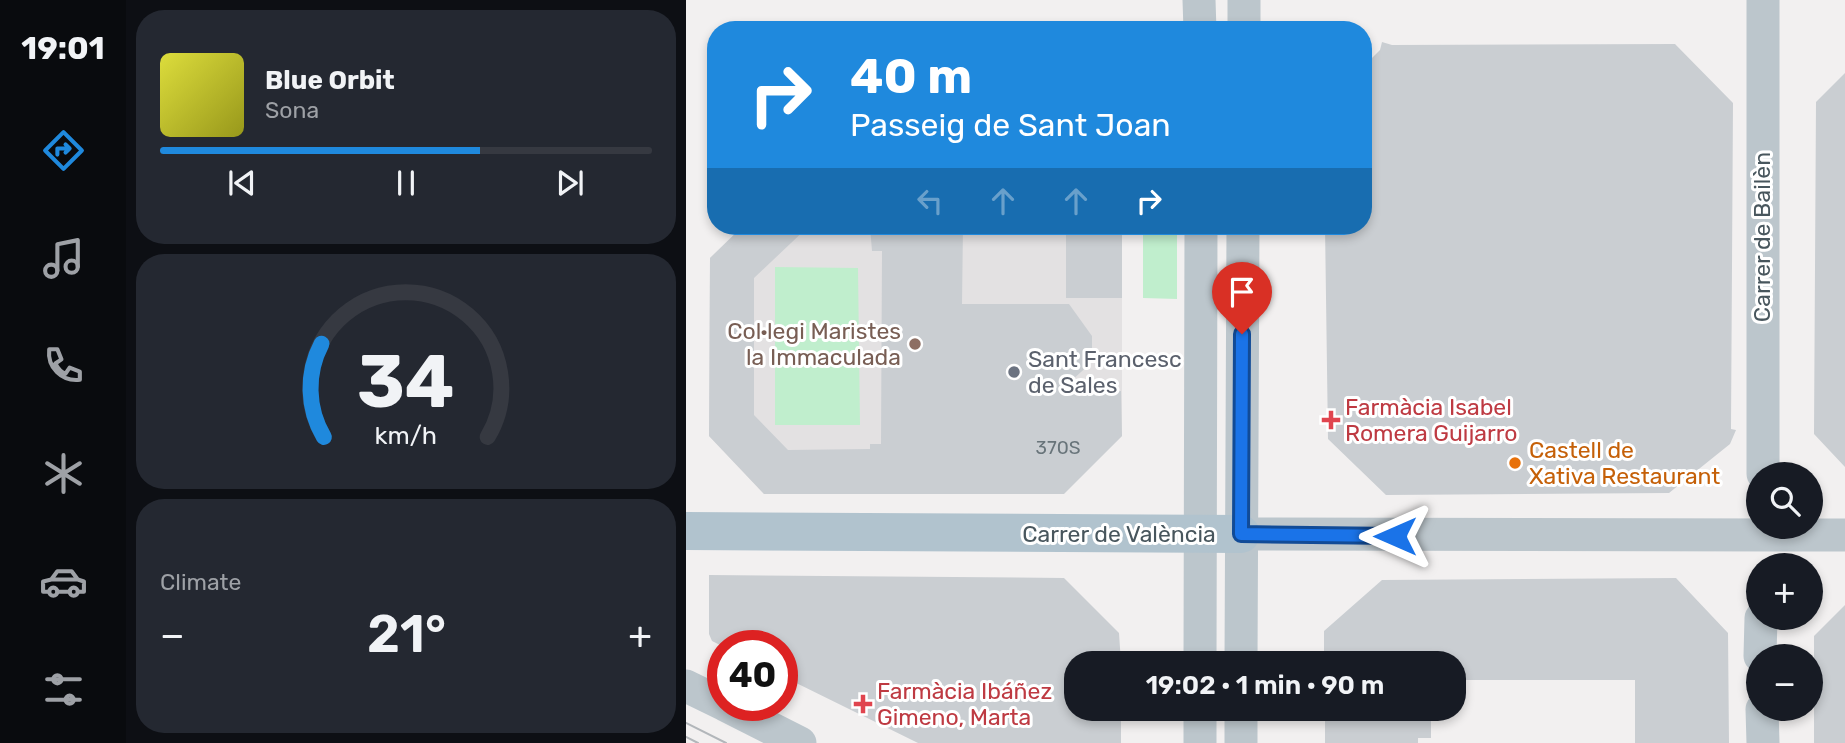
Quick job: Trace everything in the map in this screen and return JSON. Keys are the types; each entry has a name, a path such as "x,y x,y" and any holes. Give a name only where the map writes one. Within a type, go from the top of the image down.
{"main road":[{"name":"Carrer de València","path":"686,531 1241,534"}],"street":[{"path":"1199,0 1200,21"},
{"path":"1244,0 1244,21"},
{"name":"Carrer de Bailèn","path":"1763,0 1763,462"},
{"path":"1200,651 1201,235"},
{"path":"1241,651 1243,235"},
{"name":"Carrer de València","path":"1241,534 1762,543 1845,535"},
{"path":"686,686 707,696"},
{"path":"756,721 800,743"},
{"path":"1200,721 1200,743"},
{"path":"1241,721 1241,743"},
{"path":"1762,721 1763,743"}],"shaded area":[{"name":"Col·legi Maristes la Immaculada","path":"734,235 1122,235 1122,436 1063,494 764,494 709,436 710,258"}],"green space":[{"path":"1143,235 1177,235 1177,299 1143,298"},
{"path":"775,267 858,268 860,425 775,425"}],"building":[{"path":"1382,42 1392,45 1675,44 1733,103 1731,429 1736,430 1730,444 1669,493 1386,495 1328,439 1325,235 1372,235 1372,58 1380,50"},
{"path":"1845,73 1845,467 1814,434 1816,102"},
{"path":"734,235 799,235 754,278 754,415 788,450 870,449 870,444 881,444 882,251 872,251 871,235 963,235 962,304 1069,304 1092,336 1092,362 1059,392 1121,391 1122,436 1064,494 764,494 709,436 710,258"},
{"path":"1066,235 1122,235 1122,298 1066,298"},
{"path":"709,575 1064,578 1119,633 1120,651 1064,651 1064,721 1121,721 1121,743 918,743 798,684 798,630 709,630"},
{"path":"1676,578 1728,633 1729,743 1635,743 1635,680 1466,680 1466,651 1324,651 1324,631 1382,580"},
{"path":"1845,605 1845,743 1814,743 1814,721 1823,721 1823,644 1814,644 1814,636 1823,630"},
{"path":"1325,721 1431,721 1431,738 1418,738 1418,743 1325,743"}],"tram line":[{"path":"686,723 726,743"},
{"path":"686,737 698,743"}],"place":[{"name":"Col·legi Maristes la Immaculada","path":"915,344"},
{"name":"Sant Francesc de Sales","path":"1014,372"},
{"name":"Farmàcia Isabel Romera Guijarro","path":"1331,420"},
{"name":"Castell de Xativa Restaurant","path":"1515,463"},
{"name":"Farmàcia Ibáñez Gimeno, Marta","path":"863,704"}],"route":[{"path":"1242,334 1241,534 1395,536"}]}
